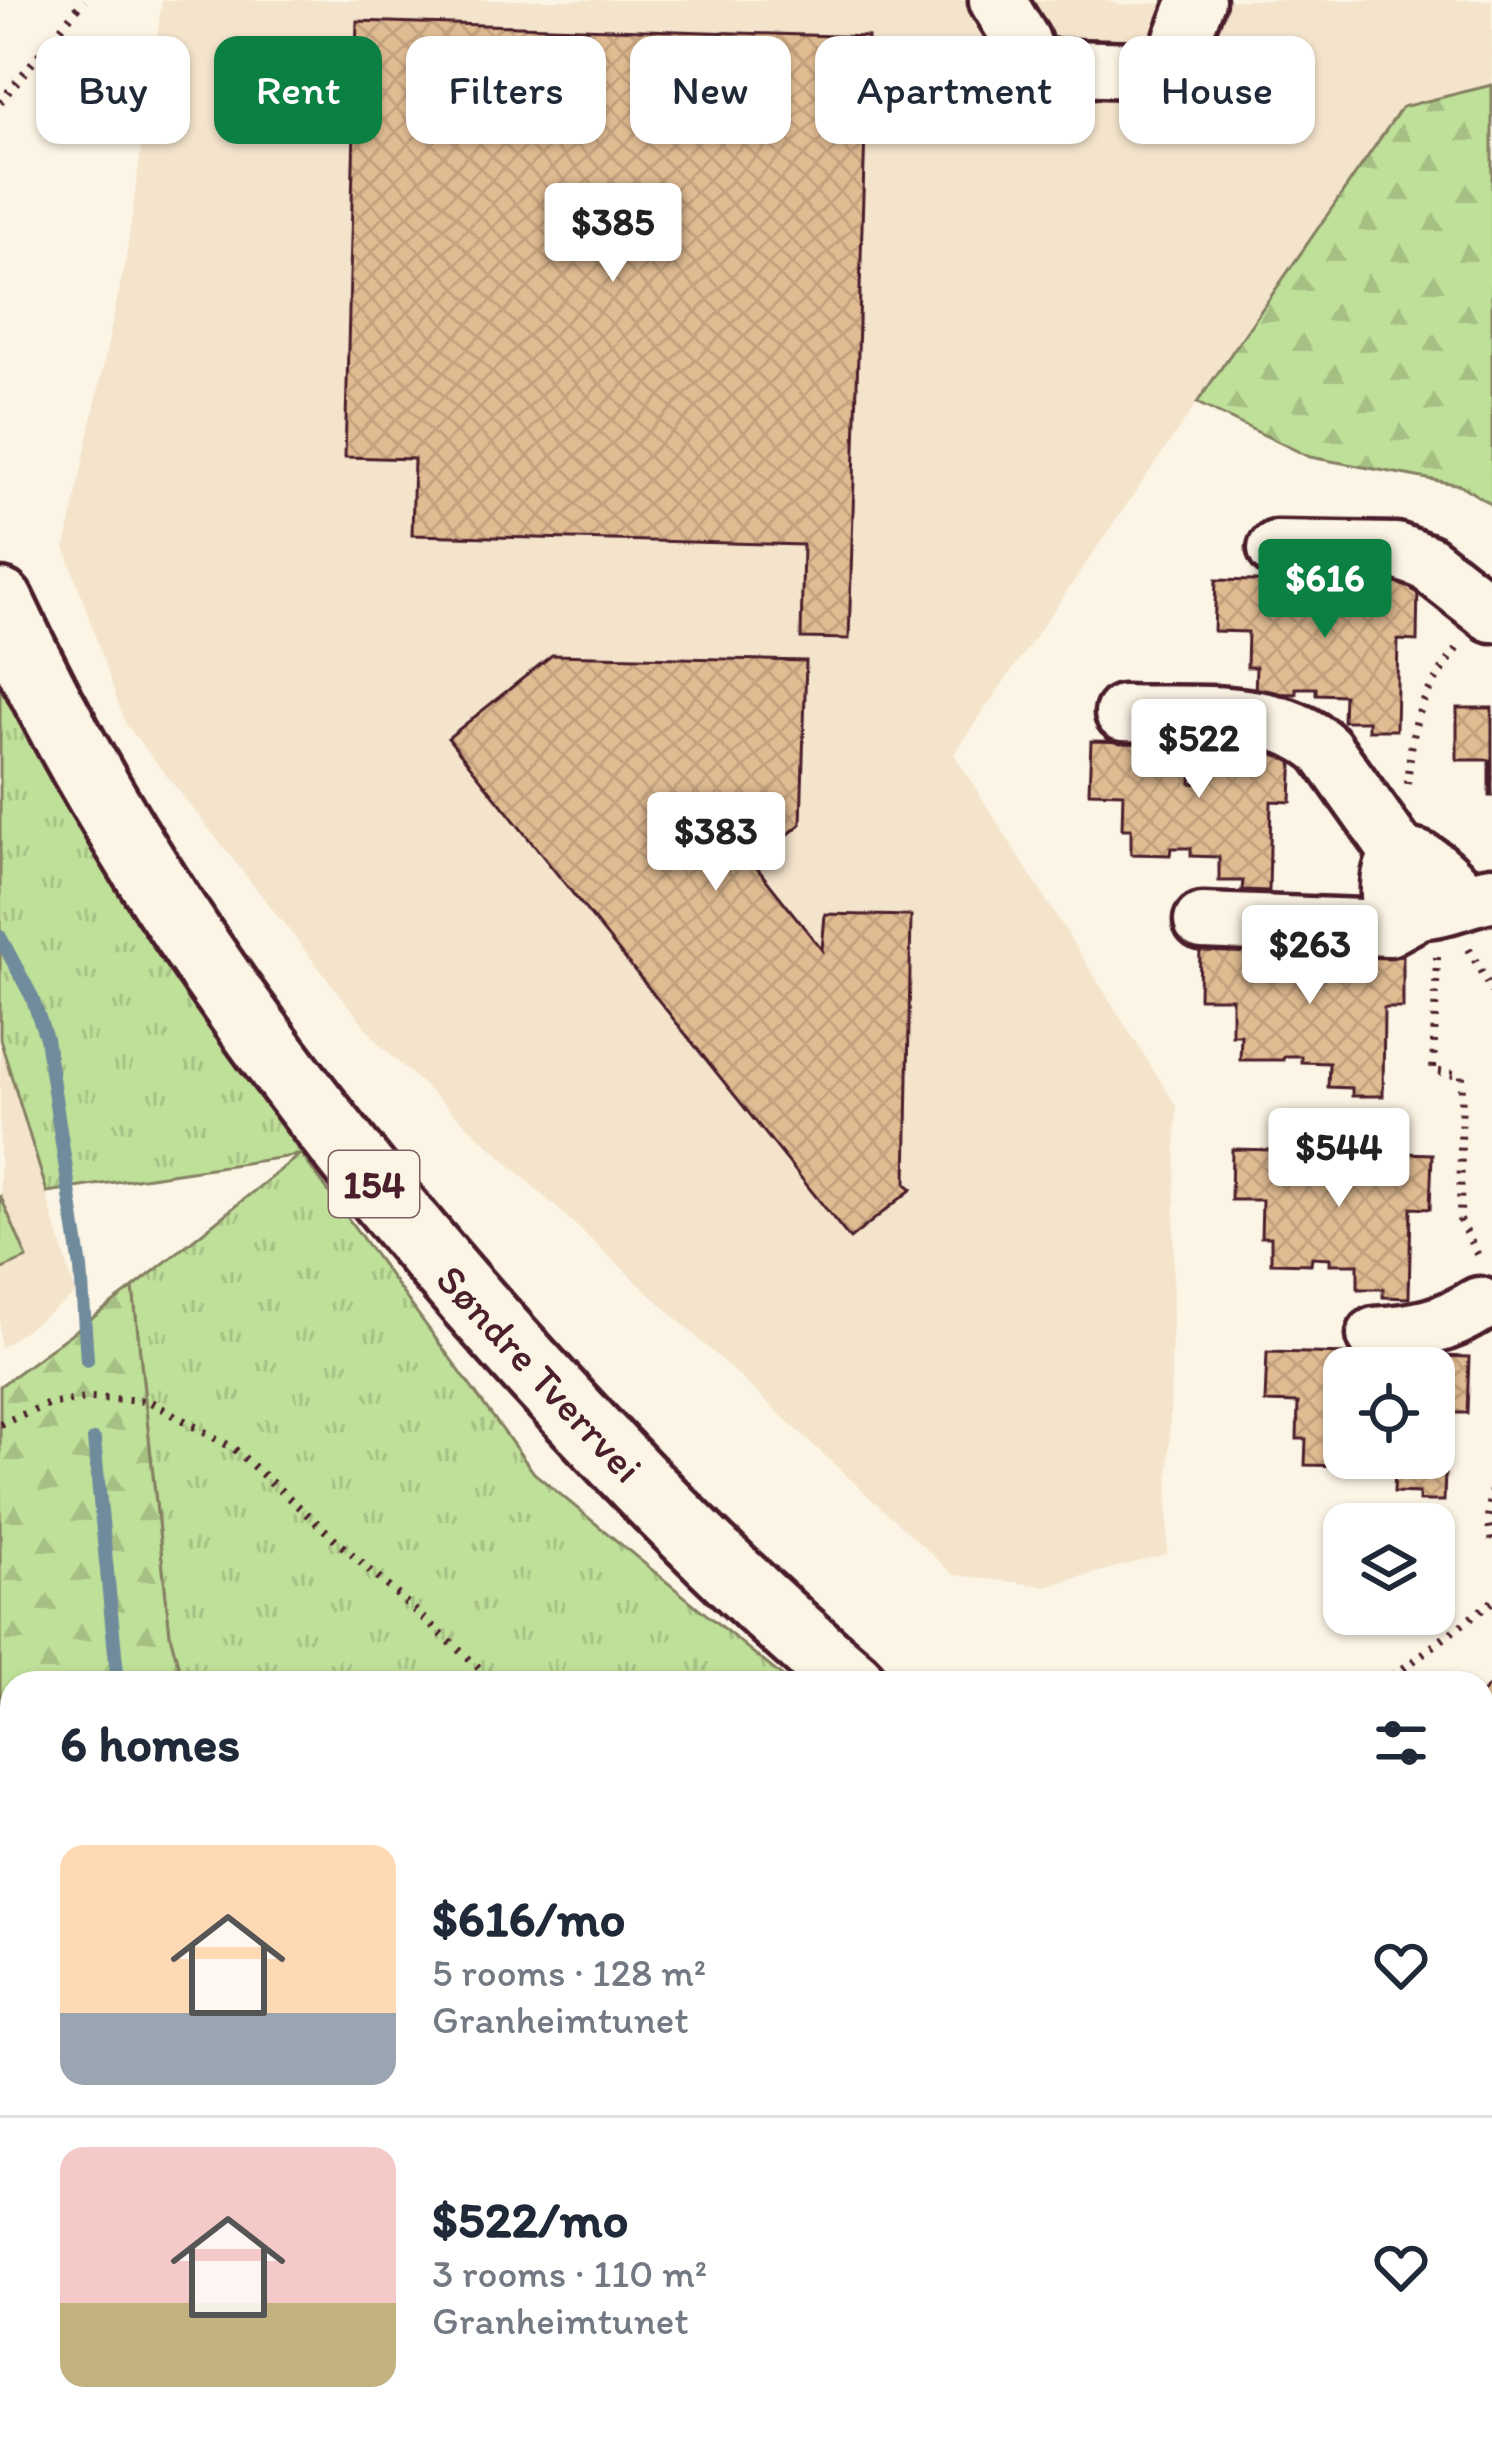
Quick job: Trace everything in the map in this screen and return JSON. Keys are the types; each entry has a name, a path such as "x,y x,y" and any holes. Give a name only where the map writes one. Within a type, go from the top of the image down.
{"main road":[{"name":"Søndre Tverrvei","path":"0,603 94,783 175,914 342,1144 441,1267 578,1418 690,1533 839,1671"}],"street":[{"path":"997,0 1022,41 1030,67 1119,69"},
{"path":"1154,0 1166,36"},
{"path":"1183,36 1197,0"},
{"path":"1276,549 1396,550 1426,562 1489,612"},
{"path":"1123,713 1255,718 1310,735 1325,748 1407,858 1434,865 1449,878 1453,904 1388,928 1202,921"},
{"path":"1375,1335 1414,1333 1449,1324 1483,1279"}],"path":[{"path":"0,102 84,0"},
{"path":"1407,858 1414,721 1429,688 1489,612"},
{"path":"1453,904 1433,1071 1462,1075 1460,1220 1483,1279"},
{"path":"0,1424 49,1404 91,1398 148,1401 233,1448 483,1671"},
{"path":"1492,1490 1488,1516 1492,1543"},
{"path":"1400,1671 1492,1602"}],"shaded area":[{"path":"162,0 1105,0 1121,5 1492,0 1492,85 1402,107 954,754 1177,1107 1167,1554 1045,1586 954,1575 379,1044 125,723 65,548 126,257 142,144 190,144 190,36 157,36"},
{"path":"0,1039 76,1294 0,1348"}],"green space":[{"path":"1492,85 1492,505 1460,485 1310,457 1197,403 1402,107"},
{"path":"0,682 139,920 301,1154 534,1473 775,1671 180,1671 170,1635 133,1288 299,1155 47,1192 0,1039"},
{"path":"0,1195 27,1258 0,1270"},
{"path":"133,1288 170,1635 180,1671 0,1671 0,1386"}],"building":[{"path":"357,21 836,36 815,36 815,144 865,144 849,639 801,638 803,545 412,535 414,459 345,457 354,144 382,144 382,36 357,36"},
{"path":"1216,580 1300,582 1300,598 1317,598 1317,622 1331,622 1332,582 1418,584 1417,641 1398,640 1396,730 1368,730 1368,721 1343,721 1344,695 1316,694 1316,688 1296,688 1296,694 1255,693 1256,667 1247,667 1248,632 1214,631"},
{"path":"552,655 806,661 801,824 753,863 822,950 825,914 911,916 906,1184 912,1189 850,1239 448,738"},
{"path":"1457,708 1492,708 1492,796 1489,760 1457,760"},
{"path":"1091,741 1175,743 1174,760 1192,760 1191,783 1205,784 1206,743 1293,746 1291,802 1271,801 1269,891 1242,890 1243,881 1219,881 1219,857 1191,856 1191,848 1171,848 1170,855 1131,854 1131,829 1122,829 1123,793 1089,792"},
{"path":"1200,946 1285,947 1284,964 1303,964 1303,988 1314,988 1315,948 1403,950 1403,1008 1384,1008 1383,1096 1352,1096 1352,1088 1328,1087 1329,1063 1301,1062 1301,1056 1240,1060 1241,1035 1232,1035 1232,998 1199,998"},
{"path":"1232,1149 1314,1151 1313,1168 1331,1168 1331,1192 1345,1192 1346,1151 1432,1154 1430,1209 1411,1208 1409,1298 1383,1297 1383,1289 1358,1289 1358,1264 1330,1264 1330,1258 1312,1257 1311,1264 1271,1263 1271,1237 1261,1237 1262,1200 1231,1200"},
{"path":"1267,1352 1323,1353 1323,1465 1305,1465 1306,1439 1297,1439 1298,1403 1265,1402"},
{"path":"1455,1357 1469,1357 1467,1413 1455,1413"},
{"path":"1395,1479 1445,1479 1444,1501 1419,1501 1419,1493 1394,1492"}],"waterway":[{"path":"0,937 32,997 46,1038 81,1268 87,1360"},
{"path":"94,1440 117,1671"}]}
